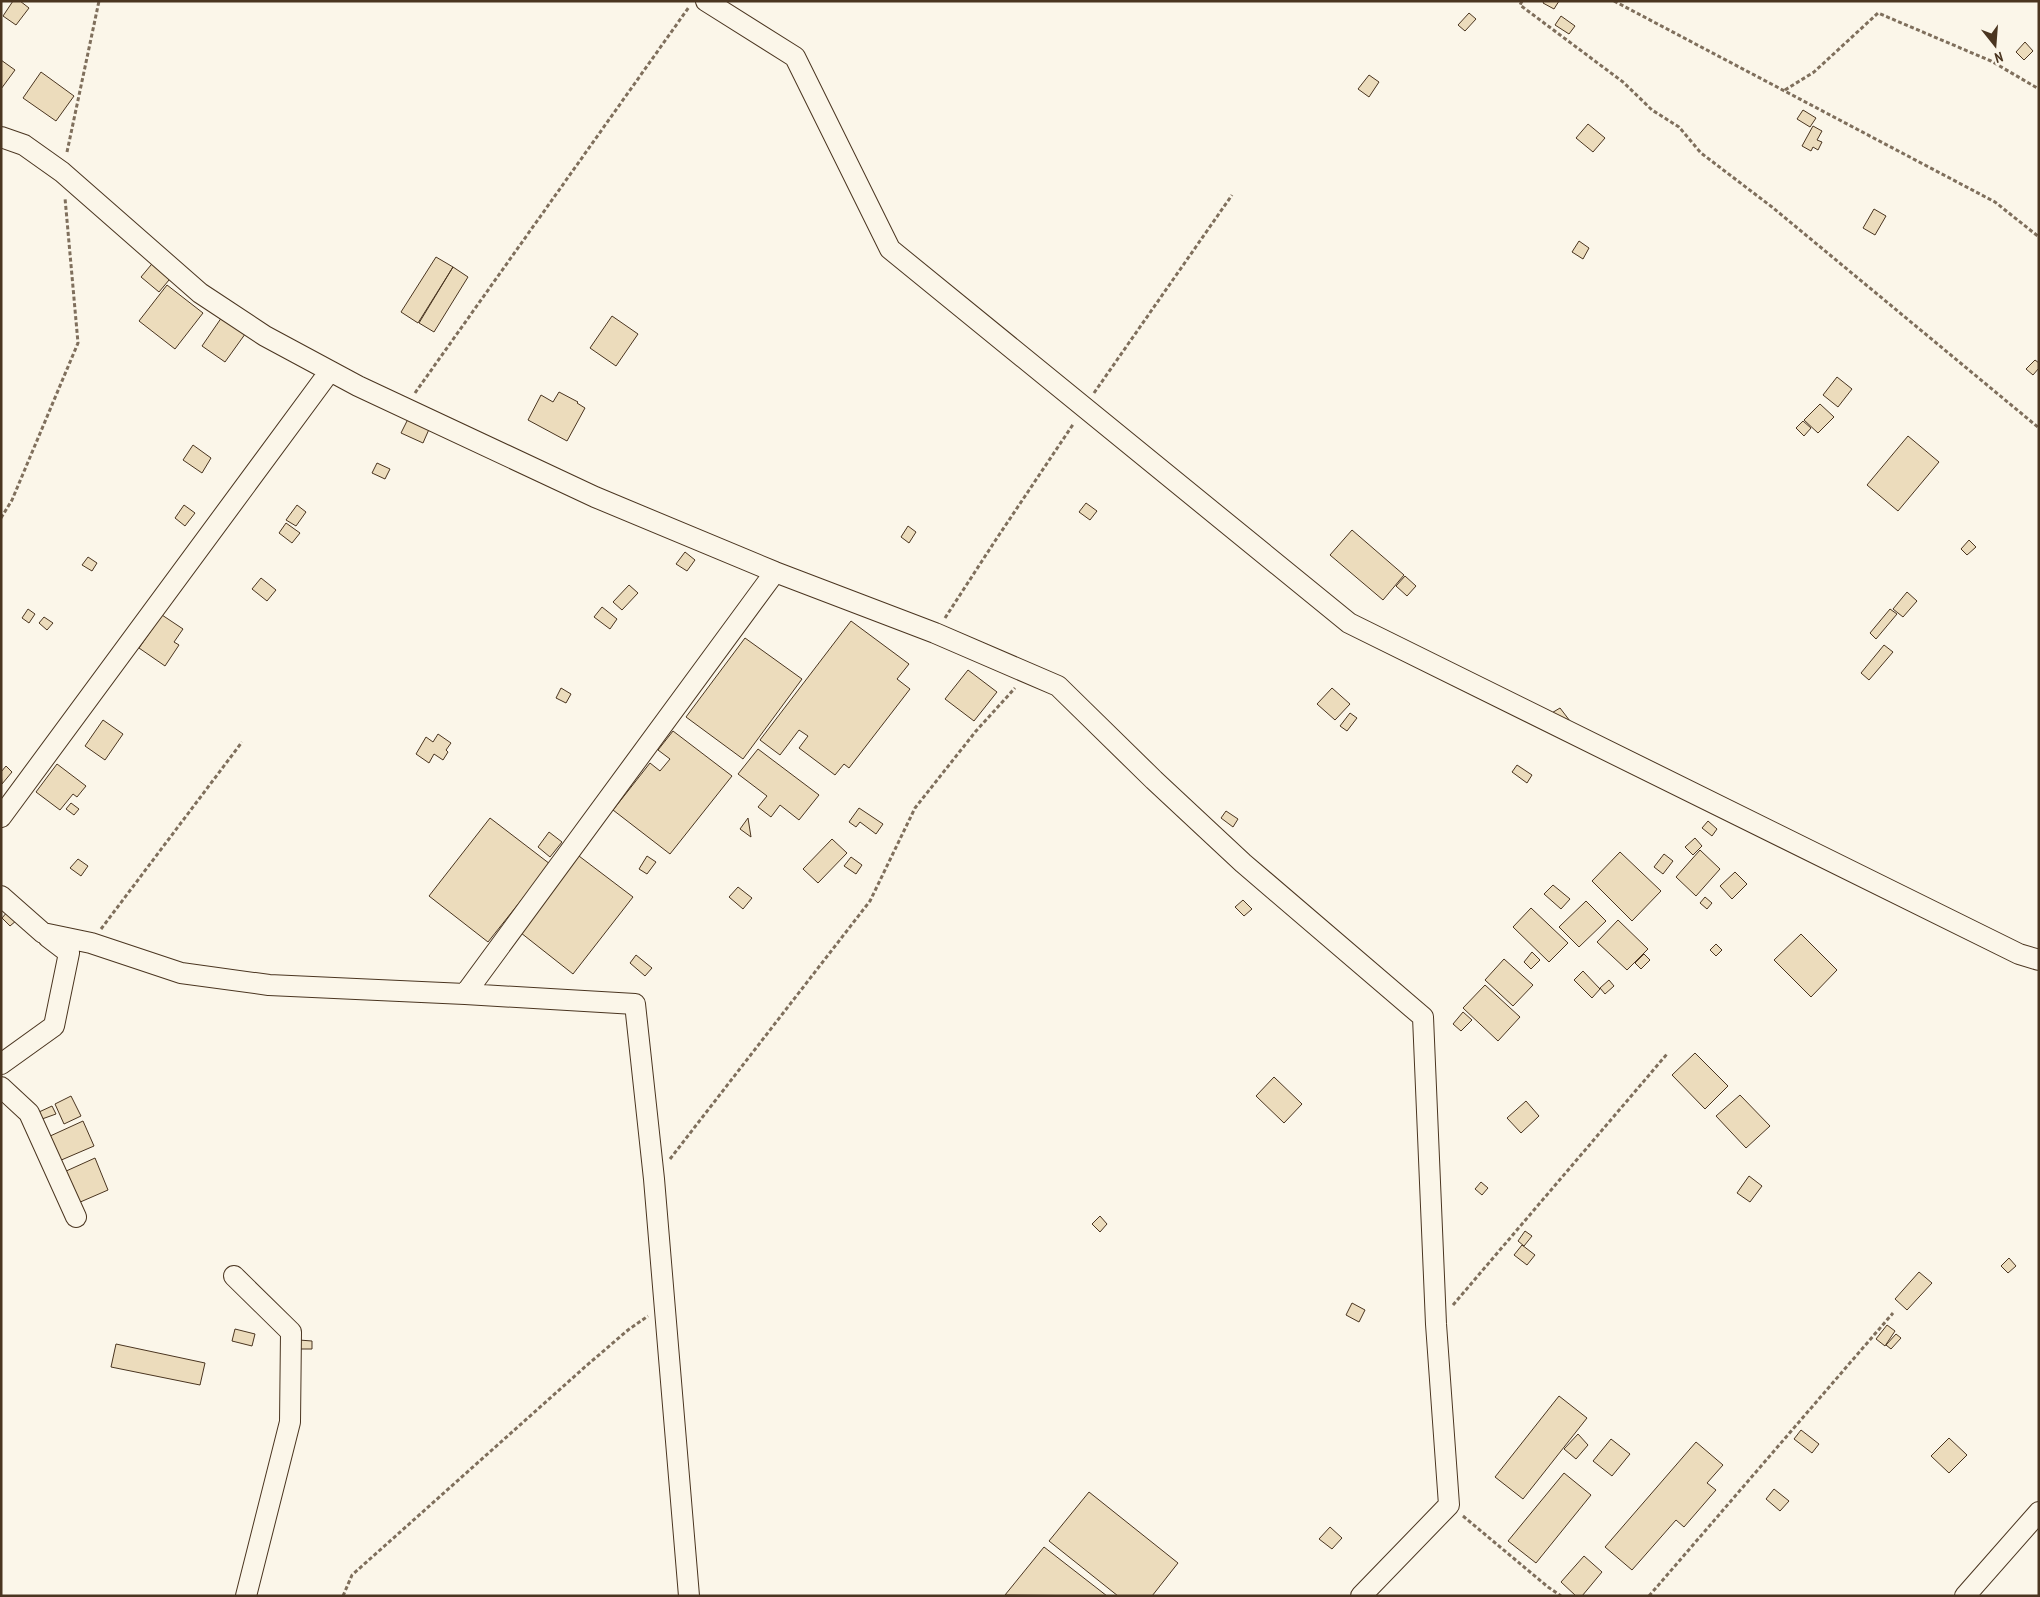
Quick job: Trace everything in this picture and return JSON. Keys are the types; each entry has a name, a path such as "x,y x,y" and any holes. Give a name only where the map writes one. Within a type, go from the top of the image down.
{"street":[{"path":"706,1 795,57 890,249 1349,623 2019,954 2039,960"},
{"path":"1,137 24,145 62,172 200,293 265,336 330,371 404,408 595,497 775,572 927,630 1058,686 1154,780 1243,863 1423,1017 1436,1324 1449,1505 1361,1596"},
{"path":"1,817 330,371"},
{"path":"465,994 775,572"},
{"path":"1,896 69,953 54,1026 1,1064"},
{"path":"43,933 90,943 181,973 269,985 635,1004 654,1179 689,1596"},
{"path":"1,1087 29,1113 76,1217"},
{"path":"234,1276 291,1332 290,1422 246,1596"},
{"path":"1965,1596 2039,1512"}],"path":[{"path":"1,518 12,500 78,343 62,172 100,1"},
{"path":"404,408 694,1"},
{"path":"1522,1 1520,5 1623,82 1652,110 1679,127 1701,153 1772,207 2039,428"},
{"path":"1614,1 1995,202 2039,237"},
{"path":"1784,91 1814,72 1878,13 1991,61 2039,89"},
{"path":"654,1179 870,901 915,808 976,731 1028,674"},
{"path":"90,943 242,742"},
{"path":"1436,1324 1667,1054"},
{"path":"343,1596 352,1575 628,1330 664,1305"},
{"path":"1649,1596 1893,1313"},
{"path":"1449,1505 1561,1596"}],"building":[{"path":"13,1 20,1 29,8 16,25 3,16"},
{"path":"1544,1 1559,1 1554,9 1543,3"},
{"path":"1469,13 1476,19 1465,31 1458,25"},
{"path":"1561,16 1575,26 1569,34 1555,25"},
{"path":"2025,42 2033,51 2024,60 2016,52"},
{"path":"1,60 15,70 1,89"},
{"path":"41,72 74,96 56,121 23,98"},
{"path":"1369,75 1379,82 1369,97 1358,89"},
{"path":"1803,110 1816,118 1810,127 1797,119"},
{"path":"1588,124 1605,138 1593,152 1576,138"},
{"path":"1813,126 1822,131 1817,140 1822,142 1818,150 1813,147 1811,151 1802,146"},
{"path":"1874,209 1886,216 1875,235 1863,228"},
{"path":"1579,241 1589,248 1583,259 1572,252"},
{"path":"436,257 453,267 418,323 401,312"},
{"path":"156,259 174,274 159,292 141,277"},
{"path":"453,267 468,277 434,332 419,323"},
{"path":"167,285 203,313 175,349 139,321"},
{"path":"224,314 248,330 225,362 202,346"},
{"path":"612,316 638,334 616,366 590,348"},
{"path":"2035,360 2039,363 2039,368 2033,375 2026,369"},
{"path":"1837,377 1852,389 1838,407 1823,395"},
{"path":"559,392 585,408 567,441 528,420 541,395 553,402"},
{"path":"1820,404 1834,417 1818,433 1804,420"},
{"path":"409,417 430,427 423,443 401,433"},
{"path":"1803,421 1811,428 1804,436 1796,428"},
{"path":"1908,436 1939,462 1898,511 1867,485"},
{"path":"193,445 211,458 202,473 183,460"},
{"path":"377,463 390,469 385,479 372,473"},
{"path":"1086,503 1097,511 1090,520 1079,512"},
{"path":"184,505 195,513 185,526 175,518"},
{"path":"297,505 306,512 296,526 286,520"},
{"path":"286,523 300,533 292,543 279,533"},
{"path":"908,526 916,532 909,543 901,537"},
{"path":"1352,530 1404,575 1383,600 1330,555"},
{"path":"1969,540 1976,547 1967,555 1961,549"},
{"path":"685,552 695,560 687,571 676,564"},
{"path":"88,557 97,563 92,571 82,565"},
{"path":"1405,576 1416,586 1407,596 1396,586"},
{"path":"261,578 276,590 267,601 252,589"},
{"path":"629,585 638,593 622,610 613,602"},
{"path":"1907,592 1917,601 1903,617 1893,609"},
{"path":"602,607 617,619 610,629 594,617"},
{"path":"28,609 35,614 29,623 22,618"},
{"path":"1890,609 1897,614 1876,639 1870,633"},
{"path":"162,615 183,629 174,642 179,645 165,666 139,648"},
{"path":"44,617 53,623 47,630 39,623"},
{"path":"851,621 909,664 897,679 910,689 849,768 844,764 835,775 799,748 808,736 799,730 780,755 760,740"},
{"path":"745,638 802,679 743,759 686,717"},
{"path":"1884,645 1893,652 1869,680 1861,673"},
{"path":"968,670 997,692 974,721 945,699"},
{"path":"561,688 571,694 566,703 556,698"},
{"path":"1332,688 1350,704 1335,720 1317,704"},
{"path":"1560,708 1570,721 1560,727 1550,714"},
{"path":"1350,713 1357,718 1347,731 1340,726"},
{"path":"103,720 123,734 105,760 85,746"},
{"path":"673,731 732,776 670,854 613,810 650,763 660,771 670,759 658,750"},
{"path":"438,734 451,743 446,750 448,752 443,760 434,754 429,763 416,754 426,737 433,742"},
{"path":"758,749 819,795 799,820 780,805 771,817 758,807 767,796 738,774"},
{"path":"57,764 86,786 77,797 73,794 60,810 36,792"},
{"path":"1517,765 1532,775 1527,783 1512,772"},
{"path":"6,766 12,772 2,784 1,772"},
{"path":"71,803 79,809 74,815 66,809"},
{"path":"859,808 883,824 876,834 860,822 856,827 849,822"},
{"path":"1226,811 1238,819 1233,827 1221,818"},
{"path":"490,818 550,864 488,942 429,896"},
{"path":"748,818 751,837 740,829"},
{"path":"1708,821 1717,829 1712,836 1702,828"},
{"path":"549,832 562,842 550,857 538,847"},
{"path":"1695,838 1702,846 1693,855 1685,847"},
{"path":"832,839 847,853 818,883 803,869"},
{"path":"1700,850 1720,869 1696,896 1676,877"},
{"path":"1620,852 1661,891 1632,921 1592,881"},
{"path":"575,853 633,897 573,974 516,929"},
{"path":"1664,854 1673,861 1663,874 1654,867"},
{"path":"647,856 656,862 647,874 639,869"},
{"path":"851,857 862,865 856,874 844,866"},
{"path":"78,859 88,866 81,876 70,868"},
{"path":"1735,872 1747,884 1732,899 1720,886"},
{"path":"1553,885 1570,899 1561,909 1544,894"},
{"path":"738,887 752,898 743,909 729,897"},
{"path":"1705,897 1712,903 1707,909 1700,903"},
{"path":"1243,900 1252,909 1244,916 1235,907"},
{"path":"1586,901 1606,921 1579,947 1559,927"},
{"path":"1531,908 1568,943 1549,962 1513,927"},
{"path":"8,911 17,920 10,926 2,918"},
{"path":"1618,920 1648,949 1627,970 1597,942"},
{"path":"1801,934 1837,970 1811,997 1774,960"},
{"path":"1716,944 1722,950 1716,956 1710,950"},
{"path":"1532,952 1540,960 1531,969 1524,962"},
{"path":"1644,954 1650,960 1641,969 1635,963"},
{"path":"636,955 652,968 645,976 630,963"},
{"path":"1504,959 1533,985 1513,1006 1485,980"},
{"path":"1583,971 1600,989 1592,998 1574,980"},
{"path":"1609,980 1614,986 1605,994 1600,988"},
{"path":"1485,985 1520,1017 1498,1041 1463,1008"},
{"path":"1463,1012 1472,1020 1461,1031 1453,1024"},
{"path":"1695,1053 1728,1086 1705,1109 1672,1075"},
{"path":"1274,1077 1302,1104 1284,1123 1256,1096"},
{"path":"1740,1095 1770,1126 1746,1148 1716,1116"},
{"path":"71,1096 81,1116 64,1124 55,1104"},
{"path":"1526,1101 1539,1116 1521,1133 1507,1118"},
{"path":"52,1106 56,1114 42,1119 39,1112"},
{"path":"83,1121 94,1146 59,1161 48,1137"},
{"path":"95,1158 108,1190 78,1203 64,1172"},
{"path":"1749,1176 1762,1186 1750,1202 1737,1193"},
{"path":"1481,1182 1488,1188 1482,1195 1475,1189"},
{"path":"1100,1216 1107,1224 1100,1232 1092,1224"},
{"path":"1525,1231 1532,1236 1524,1246 1518,1241"},
{"path":"1522,1245 1535,1255 1527,1265 1514,1255"},
{"path":"2009,1258 2016,1266 2008,1273 2001,1266"},
{"path":"1919,1272 1932,1283 1907,1310 1895,1299"},
{"path":"1352,1303 1365,1310 1359,1322 1346,1315"},
{"path":"1887,1325 1895,1331 1885,1346 1876,1339"},
{"path":"235,1329 255,1334 252,1346 232,1341"},
{"path":"1896,1334 1901,1338 1891,1349 1886,1345"},
{"path":"299,1340 312,1341 312,1349 298,1349"},
{"path":"116,1344 205,1363 200,1385 111,1367"},
{"path":"1559,1396 1587,1418 1523,1499 1495,1477"},
{"path":"1801,1430 1819,1444 1812,1453 1794,1439"},
{"path":"1578,1434 1588,1445 1576,1459 1564,1449"},
{"path":"1949,1438 1967,1455 1949,1473 1931,1456"},
{"path":"1611,1439 1630,1454 1612,1476 1593,1461"},
{"path":"1696,1442 1723,1465 1707,1483 1716,1490 1684,1527 1676,1520 1632,1570 1605,1547"},
{"path":"1564,1473 1591,1495 1536,1563 1508,1541"},
{"path":"1774,1489 1789,1501 1780,1511 1766,1499"},
{"path":"1089,1492 1178,1563 1152,1596 1118,1596 1049,1541"},
{"path":"1330,1527 1342,1538 1332,1549 1319,1539"},
{"path":"1044,1547 1107,1596 1005,1595"},
{"path":"1584,1556 1602,1572 1582,1596 1576,1596 1561,1582"}]}
